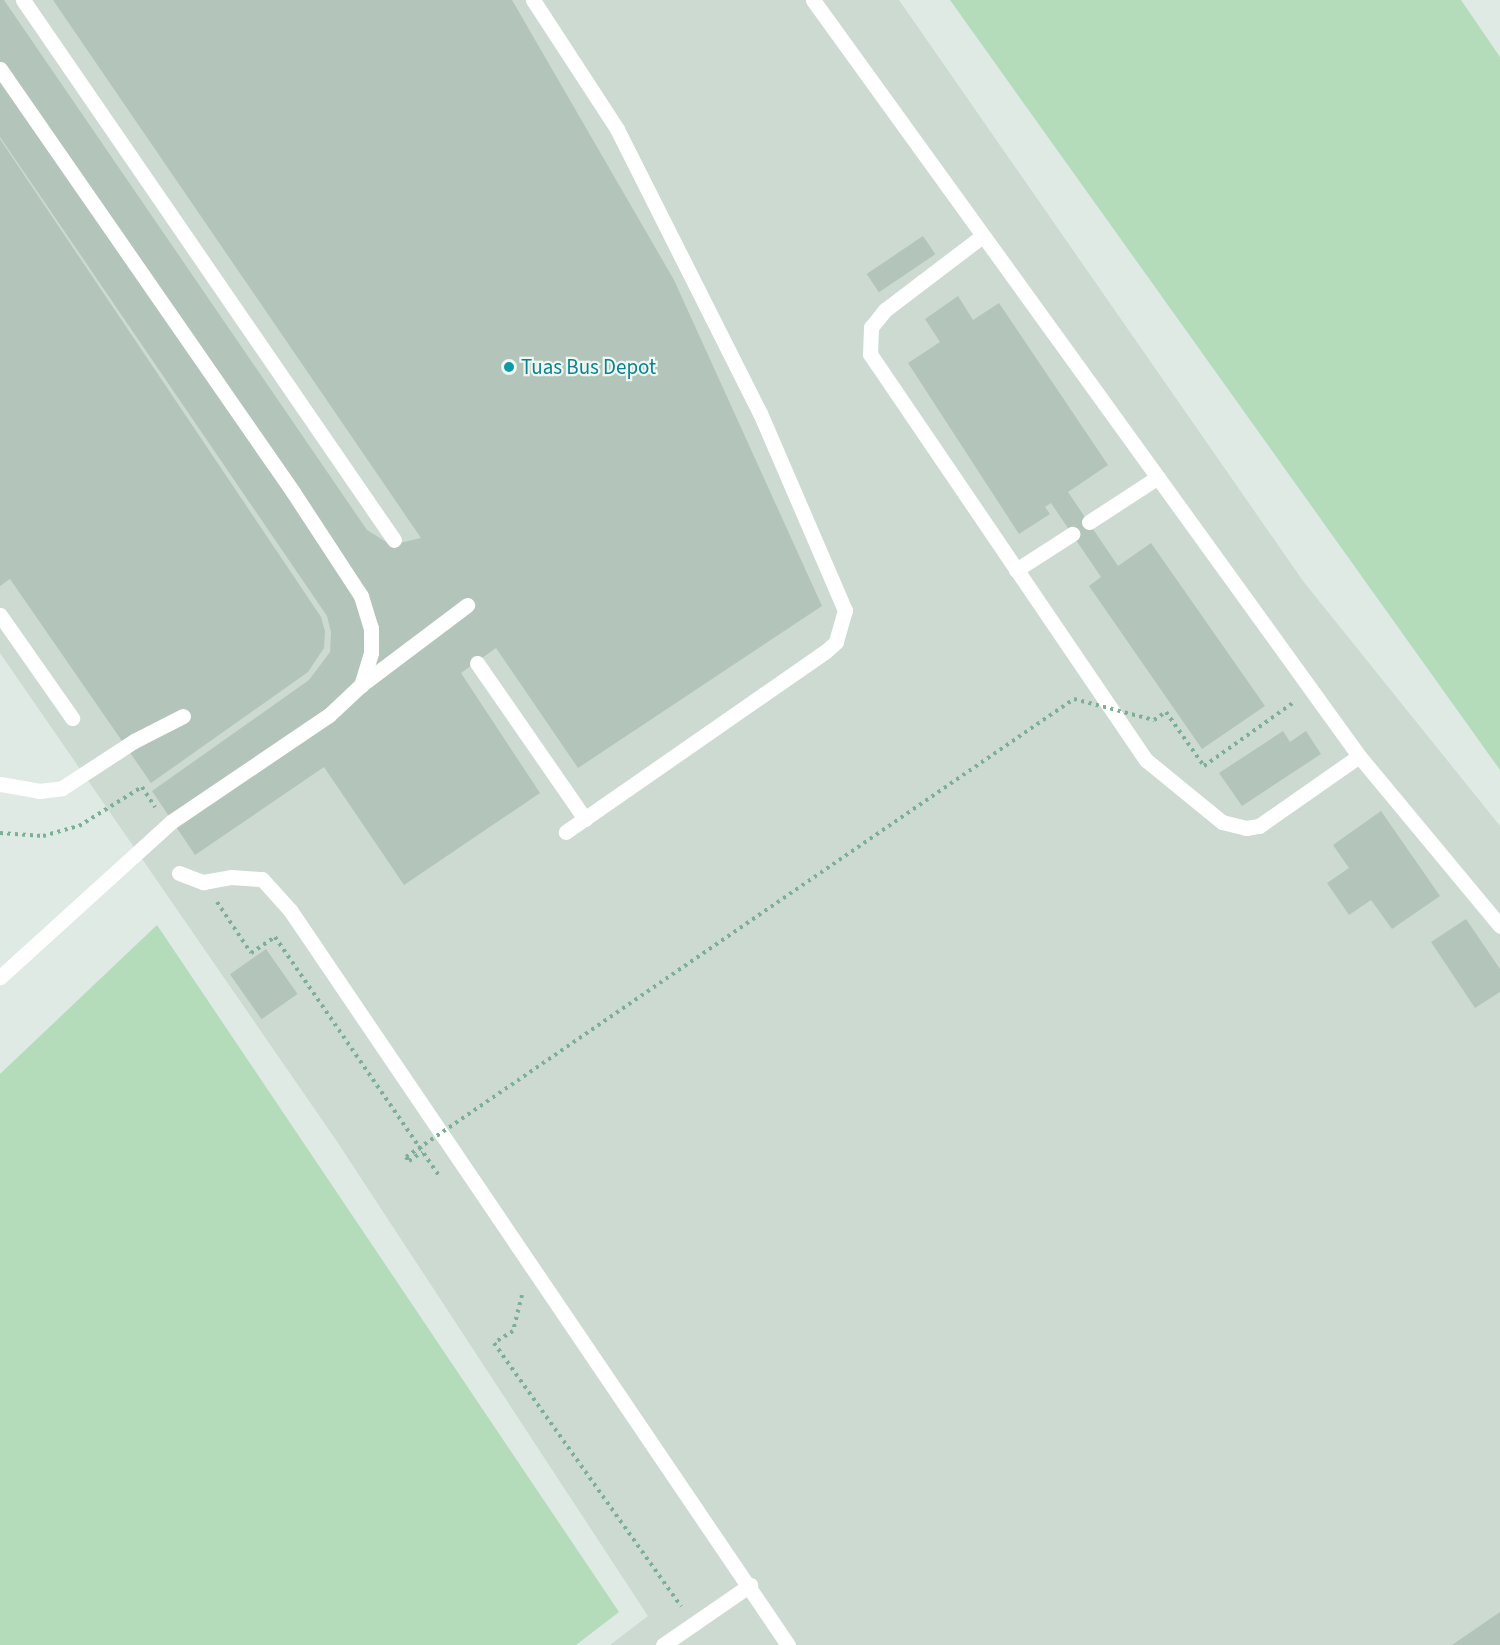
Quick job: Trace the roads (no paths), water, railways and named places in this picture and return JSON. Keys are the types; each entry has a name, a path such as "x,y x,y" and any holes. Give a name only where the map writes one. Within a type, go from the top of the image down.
{"lane":[{"path":"23,0 394,540"},
{"path":"533,0 616,129 760,412 844,610 836,642 826,651 566,832"},
{"path":"813,0 981,237 1359,756 1500,926"},
{"path":"0,69 286,482 361,596 371,628 371,645 361,685"},
{"path":"981,237 885,309 871,327 870,354 1146,760 1222,822 1246,828 1259,826 1359,756"},
{"path":"1089,522 1158,477"},
{"path":"1017,570 1072,534"},
{"path":"0,976 171,822 328,715 361,685 467,605"},
{"path":"0,615 72,718"},
{"path":"477,663 585,819"},
{"path":"0,784 39,791 62,788 134,741 183,716"},
{"path":"179,873 203,882 231,877 262,879 290,910 750,1585 788,1645"},
{"path":"663,1645 750,1585"}],"place":[{"name":"Tuas Bus Depot","path":"509,367"}]}
